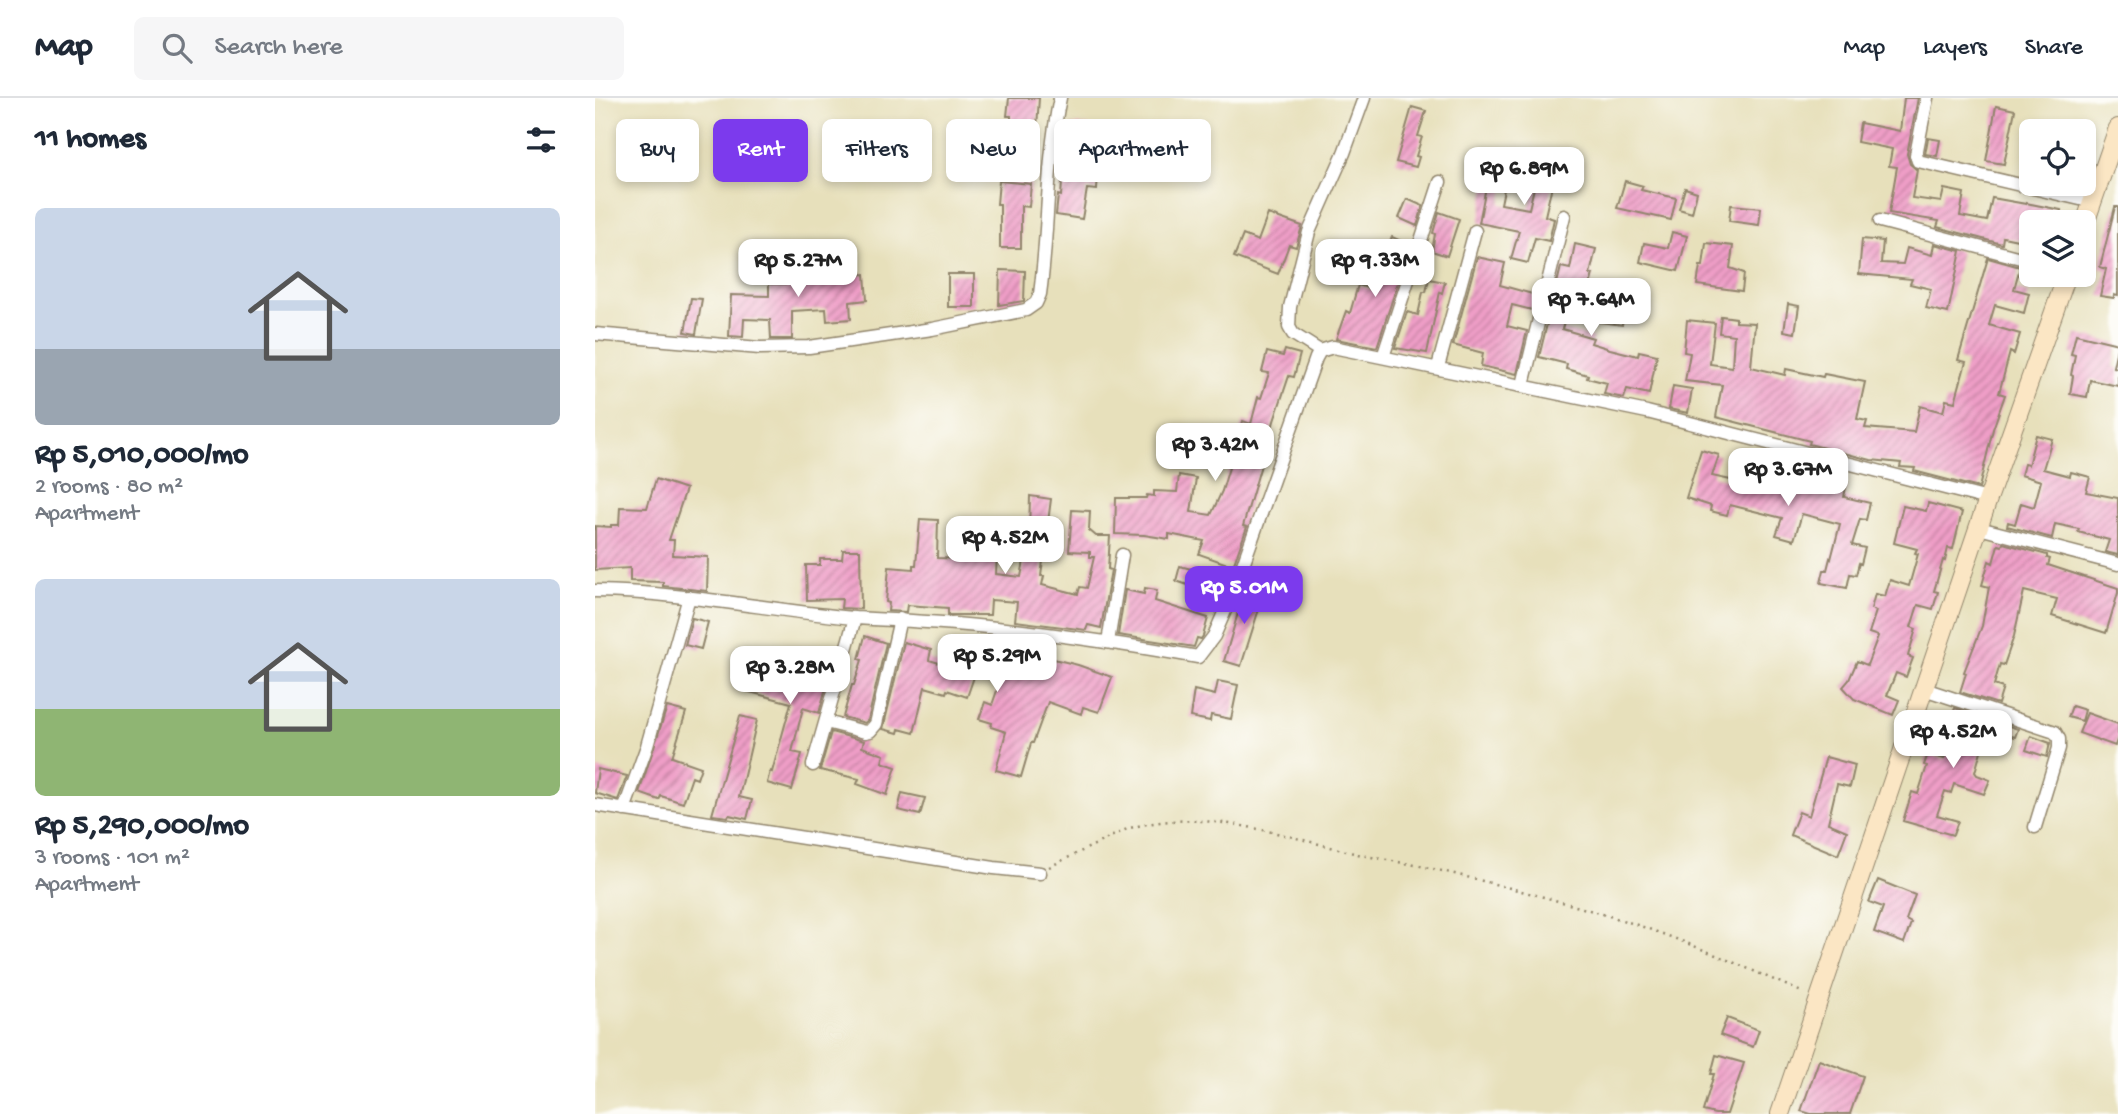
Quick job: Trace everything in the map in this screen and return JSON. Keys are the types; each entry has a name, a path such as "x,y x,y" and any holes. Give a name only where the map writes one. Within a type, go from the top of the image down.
{"main road":[{"path":"2089,210 2118,128"},
{"path":"1780,1114 1988,499 2063,287"}],"street":[{"path":"595,334 760,348 809,347 932,329 1026,310 1036,303 1040,294 1047,225 1049,158 1059,98"},
{"path":"1364,98 1344,153 1309,232 1290,307 1289,327 1293,334 1319,351 1333,347 1647,412 1988,499"},
{"path":"1927,98 1916,157 1918,161 2092,202"},
{"path":"1383,358 1440,182"},
{"path":"1523,385 1564,216"},
{"path":"1880,221 2019,258"},
{"path":"1438,368 1475,231"},
{"path":"595,591 689,597 855,618 900,620 1108,642 1198,657 1214,636 1234,590 1319,351"},
{"path":"1979,528 2118,564"},
{"path":"1108,642 1122,555"},
{"path":"624,810 647,746 689,597"},
{"path":"813,765 855,618"},
{"path":"826,722 865,732 870,731 876,724 900,620"},
{"path":"1924,689 2055,732 2059,739 2059,748 2035,827"},
{"path":"595,805 1040,873"}],"path":[{"path":"1040,873 1080,851 1140,825 1178,819 1231,824 1436,870 1621,920 1680,940 1819,999"}],"building":[{"path":"1009,98 1039,98 1038,119 1011,119 1011,116 1007,116"},
{"path":"1904,98 1918,98 1907,154 1910,164 1917,170 1912,198 1941,202 1944,189 1964,193 1960,216 1987,221 1992,198 2061,210 2019,210 2019,240 2003,237 2002,244 1937,227 1939,221 1889,213 1897,167 1889,166 1892,149 1857,142 1860,123 1900,131"},
{"path":"1996,106 2015,110 2004,164 1986,161"},
{"path":"1412,107 1426,111 1418,136 1422,137 1416,156 1419,157 1416,167 1396,162"},
{"path":"1928,138 1940,140 1937,156 1925,154"},
{"path":"1541,158 1572,164 1569,183 1553,181 1545,216 1554,219 1549,241 1535,238 1528,263 1511,259 1519,231 1479,223 1489,171 1507,175 1501,204 1529,209"},
{"path":"1625,181 1643,186 1641,190 1676,198 1671,220 1617,208"},
{"path":"999,182 1031,184 1029,207 1021,206 1021,248 1000,248 1000,204 997,204"},
{"path":"1062,182 1097,182 1097,190 1087,189 1082,219 1056,215 1058,195 1061,196"},
{"path":"1685,188 1697,192 1692,213 1679,209"},
{"path":"1407,199 1423,206 1417,226 1399,218"},
{"path":"1731,205 1761,208 1759,225 1729,221"},
{"path":"2115,207 2118,207 2118,296 2114,295 2114,298 2100,296 2106,269 2100,267"},
{"path":"1439,212 1459,219 1447,256 1432,251 1433,233"},
{"path":"1268,214 1302,226 1296,247 1289,245 1278,274 1234,257 1243,235 1258,241"},
{"path":"1672,232 1687,236 1678,271 1640,262 1644,243 1668,248"},
{"path":"1392,237 1410,245 1377,347 1336,339 1346,311 1350,313 1358,285 1371,289"},
{"path":"1862,239 1883,241 1881,263 1903,264 1907,248 1932,255 1934,244 1961,251 1948,313 1926,308 1931,289 1910,284 1912,279 1859,274"},
{"path":"1706,243 1733,246 1730,268 1744,273 1742,291 1697,285"},
{"path":"1575,244 1596,249 1590,274 1593,274 1588,293 1573,290 1562,329 1593,338 1591,343 1610,349 1638,356 1639,351 1657,355 1649,394 1627,389 1624,398 1604,394 1607,383 1566,369 1567,364 1539,357 1561,267 1570,269"},
{"path":"813,250 815,279 865,274 867,300 850,302 851,319 827,321 826,309 792,311 792,339 771,339 770,320 744,319 743,337 729,336 731,295 769,296 769,284 794,284 793,251"},
{"path":"1477,257 1505,263 1500,285 1536,295 1532,310 1512,305 1507,326 1527,331 1517,374 1481,366 1483,353 1453,345"},
{"path":"1988,258 2019,267 2014,289 2029,293 2024,313 1995,305 1989,325 2020,334 2014,354 2010,352 1999,393 2005,395 1993,429 1979,488 1914,471 1915,468 1900,467 1901,463 1871,460 1716,417 1722,385 1685,381 1690,353 1684,352 1687,320 1715,323 1710,364 1732,367 1734,335 1719,333 1721,316 1736,318 1736,322 1755,323 1751,367 1785,375 1786,369 1865,382 1857,419 1867,421 1865,428 1914,432 1920,406 1943,412 1946,400 1955,402 1966,362 1958,360"},
{"path":"1000,270 1025,271 1024,301 999,305"},
{"path":"948,274 974,274 974,307 948,307"},
{"path":"1429,279 1445,282 1442,293 1440,292 1427,353 1395,348 1407,312 1418,315"},
{"path":"691,298 702,299 696,334 685,332"},
{"path":"1788,304 1799,306 1795,333 1784,331"},
{"path":"1602,306 1624,309 1622,325 1599,322"},
{"path":"2076,334 2118,344 2113,367 2118,368 2118,386 2090,380 2087,397 2070,394 2075,355 2071,354"},
{"path":"1285,350 1300,354 1294,377 1289,376 1274,421 1243,526 1247,527 1233,566 1199,554 1204,541 1169,534 1169,539 1115,534 1116,498 1146,498 1147,495 1154,496 1154,491 1177,492 1179,475 1196,478 1191,512 1211,515 1222,491 1243,421 1251,424 1258,397 1261,398 1269,373 1262,372 1267,352 1283,356"},
{"path":"1673,386 1692,389 1688,413 1669,409"},
{"path":"2036,435 2052,439 2043,469 2070,476 2071,472 2090,477 2086,492 2118,498 2118,555 2105,552 2109,540 2078,532 2079,529 2055,524 2052,538 2007,526 2008,522 2015,524 2021,503 2034,507 2041,481 2021,475 2024,464 2028,465"},
{"path":"1701,450 1719,455 1712,476 1754,485 1759,463 1775,467 1773,475 1813,487 1815,478 1846,487 1844,497 1870,503 1866,520 1860,519 1852,545 1865,548 1861,564 1859,563 1856,575 1850,574 1847,588 1821,583 1824,570 1827,570 1831,559 1840,524 1802,514 1794,540 1776,535 1782,518 1730,505 1727,515 1710,511 1711,506 1686,498"},
{"path":"656,479 686,489 669,540 674,540 673,555 708,557 707,591 663,586 663,582 630,581 630,568 595,570 595,526 619,525 620,507 647,508"},
{"path":"1030,496 1051,499 1042,585 1078,594 1080,587 1087,588 1094,557 1090,557 1090,552 1069,551 1072,510 1090,511 1089,530 1096,536 1110,536 1108,569 1111,570 1101,628 1088,625 1086,630 1015,621 1017,602 991,600 990,615 948,615 948,608 907,605 906,612 888,611 889,603 886,602 889,567 913,569 913,565 916,565 920,519 938,520 937,558 965,559 966,534 998,535 996,574 1021,577 1029,533"},
{"path":"1928,503 1962,512 1953,549 1948,548 1945,561 1943,560 1934,591 1938,592 1933,609 1918,605 1911,627 1916,629 1908,656 1913,658 1906,677 1896,673 1887,695 1899,700 1893,715 1854,699 1843,687 1857,661 1867,665 1878,636 1869,633 1876,611 1871,609 1875,594 1885,596 1890,580 1909,586 1917,549 1894,543 1903,506 1926,511"},
{"path":"2003,543 2047,555 2050,559 2048,565 2118,588 2118,593 2106,633 2052,616 2057,599 2024,591 2014,636 2004,665 2000,664 1994,685 2003,688 1998,704 1960,692 1966,673 1964,672 1982,626 1989,587 1982,585 1989,561 1993,563 1998,545 2002,546"},
{"path":"843,550 860,550 861,609 841,608 842,599 807,600 806,565 820,565 820,559 842,559"},
{"path":"1180,566 1202,572 1197,588 1176,581"},
{"path":"1250,585 1265,590 1241,666 1224,661 1240,606 1243,607"},
{"path":"1145,588 1157,590 1155,601 1208,618 1203,636 1201,639 1197,638 1194,647 1118,635 1125,590 1144,594"},
{"path":"692,618 708,622 701,649 685,645"},
{"path":"865,636 886,643 868,720 865,723 843,717 862,660 859,659"},
{"path":"904,642 931,650 929,660 956,668 963,646 1031,664 1033,654 1112,677 1099,712 1083,707 1081,714 1048,702 1031,743 1021,777 996,770 1006,732 979,719 985,702 992,705 1000,682 975,674 967,697 947,690 946,693 925,687 914,733 883,729"},
{"path":"757,650 776,655 770,675 798,683 805,663 808,665 813,652 834,659 819,713 803,708 792,752 802,754 792,790 767,783 791,703 746,691"},
{"path":"1218,681 1238,685 1231,719 1211,715 1210,721 1190,717 1194,690 1215,695"},
{"path":"2072,706 2085,710 2082,721 2068,717"},
{"path":"667,707 686,712 672,757 701,767 697,779 692,777 683,803 661,796 659,800 639,793"},
{"path":"1955,708 2018,729 2015,737 1992,730 1990,739 1985,737 1975,772 1990,780 1984,794 1954,784 1951,793 1945,791 1937,815 1958,821 1953,835 1903,821 1912,792 1918,794 1928,754 1944,759 1955,726 1949,724"},
{"path":"2087,713 2118,724 2115,746 2079,733"},
{"path":"740,716 757,720 739,797 752,800 747,819 712,815"},
{"path":"831,732 864,741 862,747 884,755 882,762 896,767 887,795 857,784 859,779 820,770"},
{"path":"2031,736 2050,743 2047,757 2026,750"},
{"path":"1826,757 1855,765 1850,787 1837,784 1828,823 1847,831 1838,855 1790,835 1799,812 1809,816"},
{"path":"598,769 627,776 618,800 595,793"},
{"path":"902,793 925,798 920,815 898,810"},
{"path":"1878,880 1915,895 1906,920 1911,923 1904,943 1874,932 1883,907 1869,902"},
{"path":"1727,1018 1759,1030 1753,1047 1720,1035"},
{"path":"1716,1055 1744,1063 1727,1114 1703,1111 1714,1074 1711,1074"},
{"path":"1819,1060 1863,1076 1850,1114 1811,1114 1801,1111"}]}
